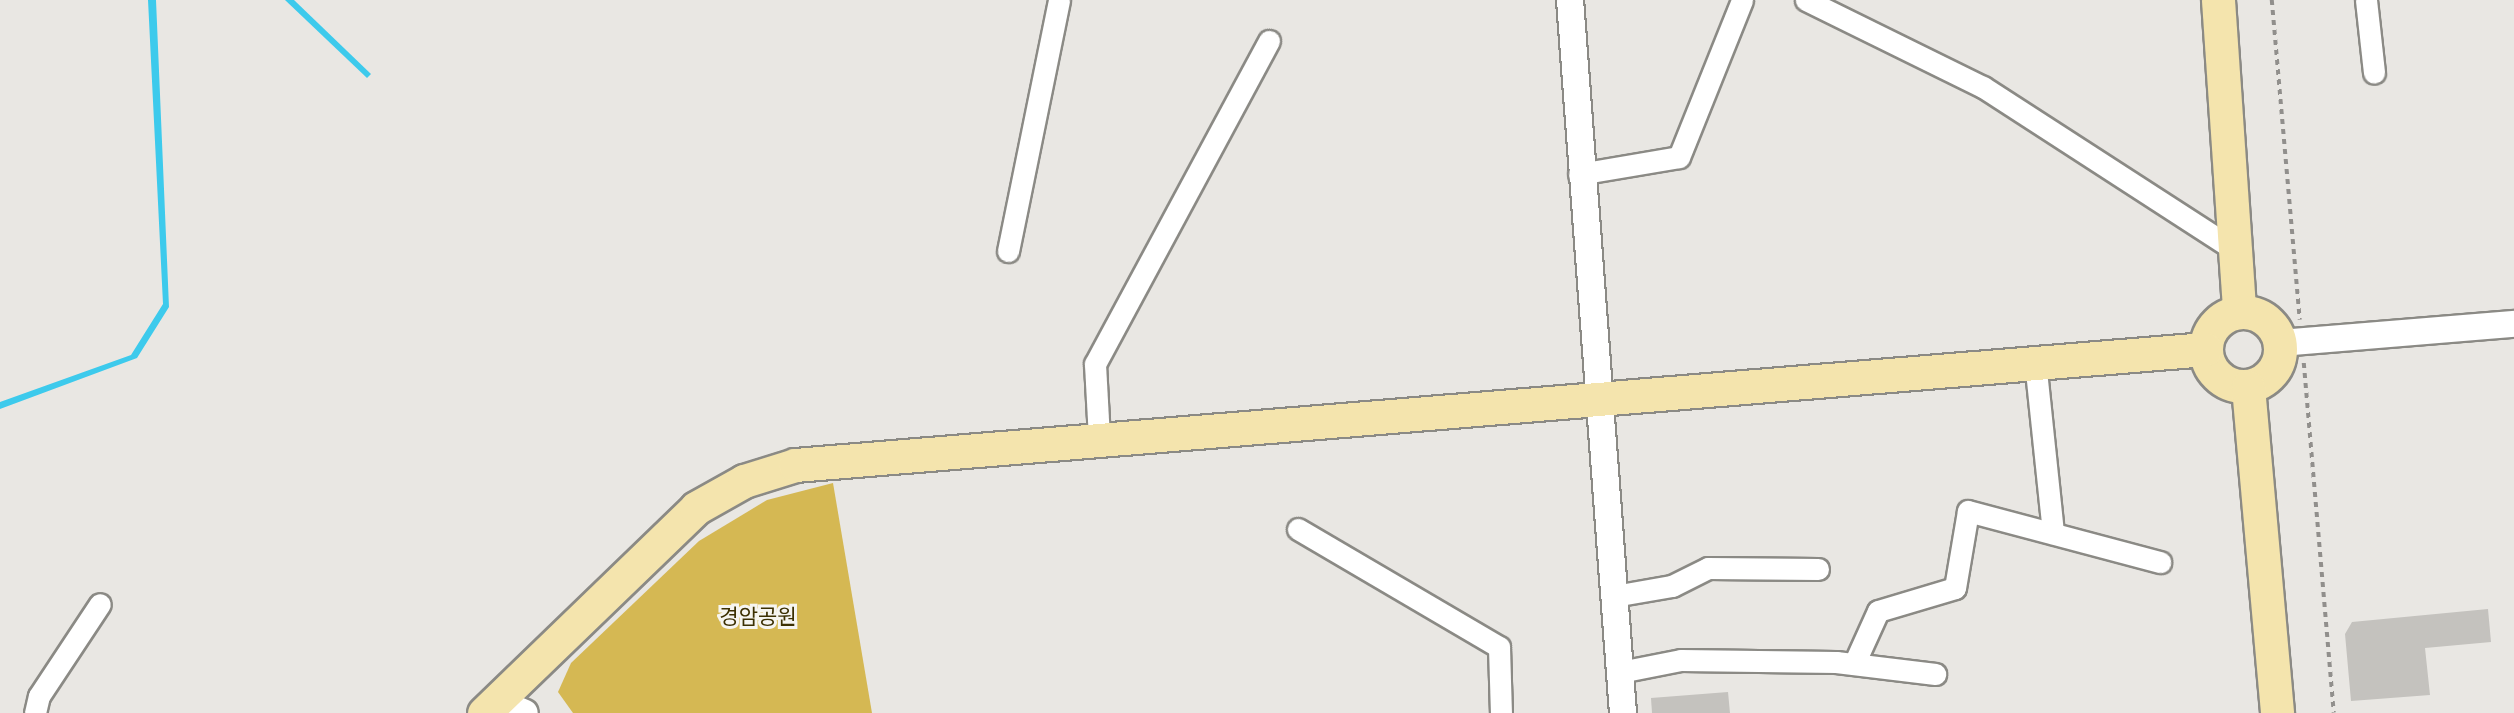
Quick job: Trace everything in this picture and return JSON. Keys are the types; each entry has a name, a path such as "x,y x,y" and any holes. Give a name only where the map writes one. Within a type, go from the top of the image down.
{"main road":[{"path":"2218,0 2240,253 2239,311"},
{"path":"2239,311 2262,316 2281,343 2269,378 2248,387 2224,383 2205,349 2217,321 2239,311"},
{"path":"502,709 696,508 744,481 795,465 2205,349"},
{"path":"2248,387 2277,713"}],"street":[{"path":"1009,251 1059,0"},
{"path":"1570,0 1579,174 1623,713"},
{"path":"1579,174 1679,157 1742,0"},
{"path":"1806,0 1983,86 2240,253"},
{"path":"2366,0 2374,73"},
{"path":"1099,438 1095,364 1269,41"},
{"path":"2281,343 2514,324"},
{"path":"2035,361 2053,533"},
{"path":"1854,664 1878,611 1955,589 1968,511 2160,562"},
{"path":"1298,529 1499,647 1501,713"},
{"path":"1614,596 1672,586 1708,568 1818,569"},
{"path":"35,713 39,696 100,604"},
{"path":"1620,672 1681,660 1854,664 1935,674"}],"green space":[{"name":"경암공원","path":"833,483 872,713 573,713 558,692 571,663 699,541 767,500"}],"water":[{"path":"148,0 156,0 169,307 137,358 0,409 0,402 131,355 163,304"},
{"path":"285,0 294,0 371,74 367,78"}],"building":[{"path":"2488,609 2491,642 2425,648 2430,695 2351,701 2345,634 2352,622"},
{"path":"1728,692 1730,713 1652,713 1651,698"}]}
